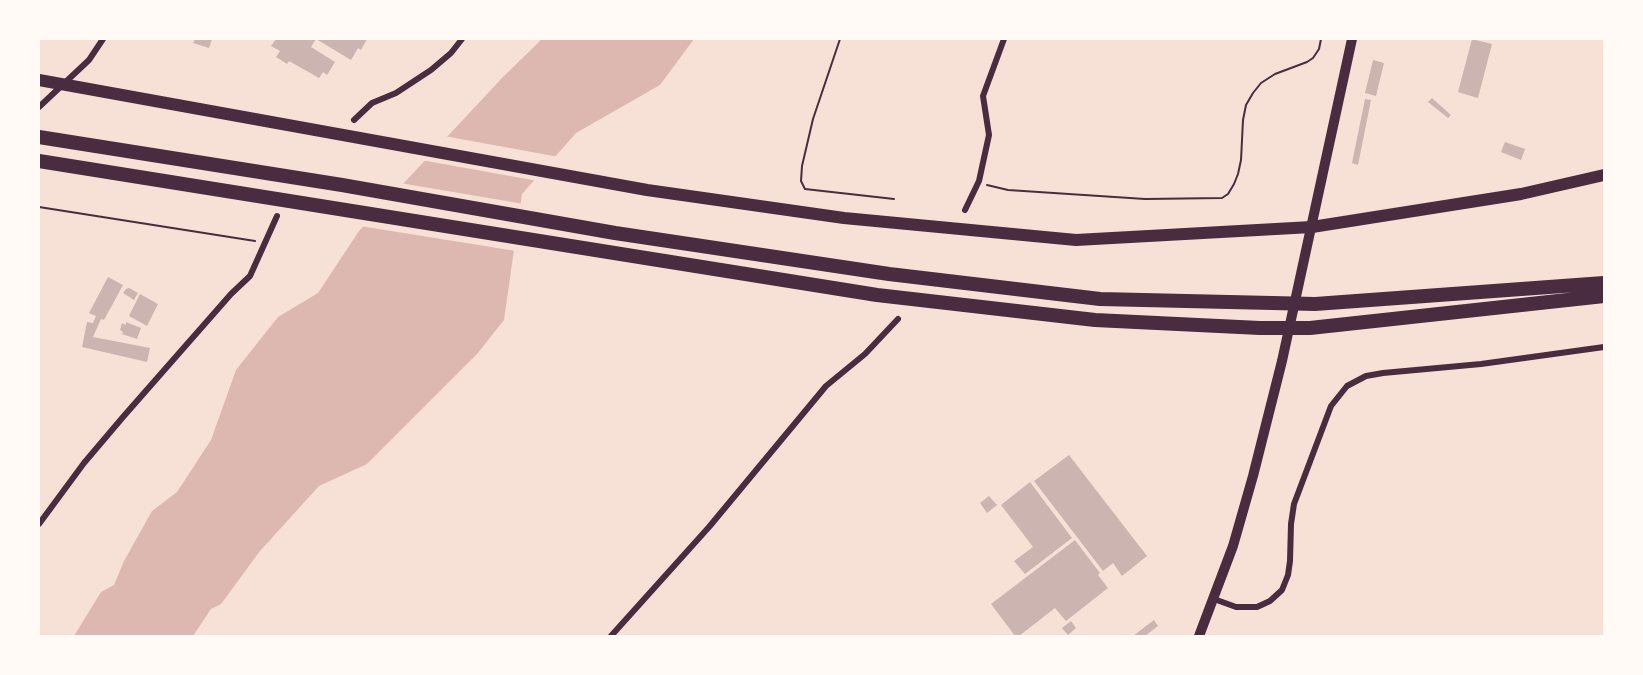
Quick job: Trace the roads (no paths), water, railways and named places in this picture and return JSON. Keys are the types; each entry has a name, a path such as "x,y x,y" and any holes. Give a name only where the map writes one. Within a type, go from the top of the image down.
{"highway":[{"path":"39,137 342,185 615,233 889,274 1100,299 1315,304 1604,283"},
{"path":"39,161 876,295 1095,320 1260,328 1310,328 1604,296"}],"main road":[{"path":"1199,636 1214,599 1253,476 1312,227 1352,39"},
{"path":"39,80 647,190 844,218 1076,240 1312,227 1521,194 1604,175"}],"street":[{"path":"39,107 89,60 103,39"},
{"path":"354,120 372,103 396,93 431,70 451,53 462,39"},
{"path":"965,210 979,181 989,135 983,96 1004,39"},
{"path":"39,524 84,463 123,417 231,294 250,276 277,216"},
{"path":"611,636 709,527 826,386 865,354 898,319"},
{"path":"1214,599 1236,607 1257,607 1270,601 1282,590 1290,561 1294,504 1331,406 1347,386 1366,376 1383,373 1481,364 1604,347"}]}
